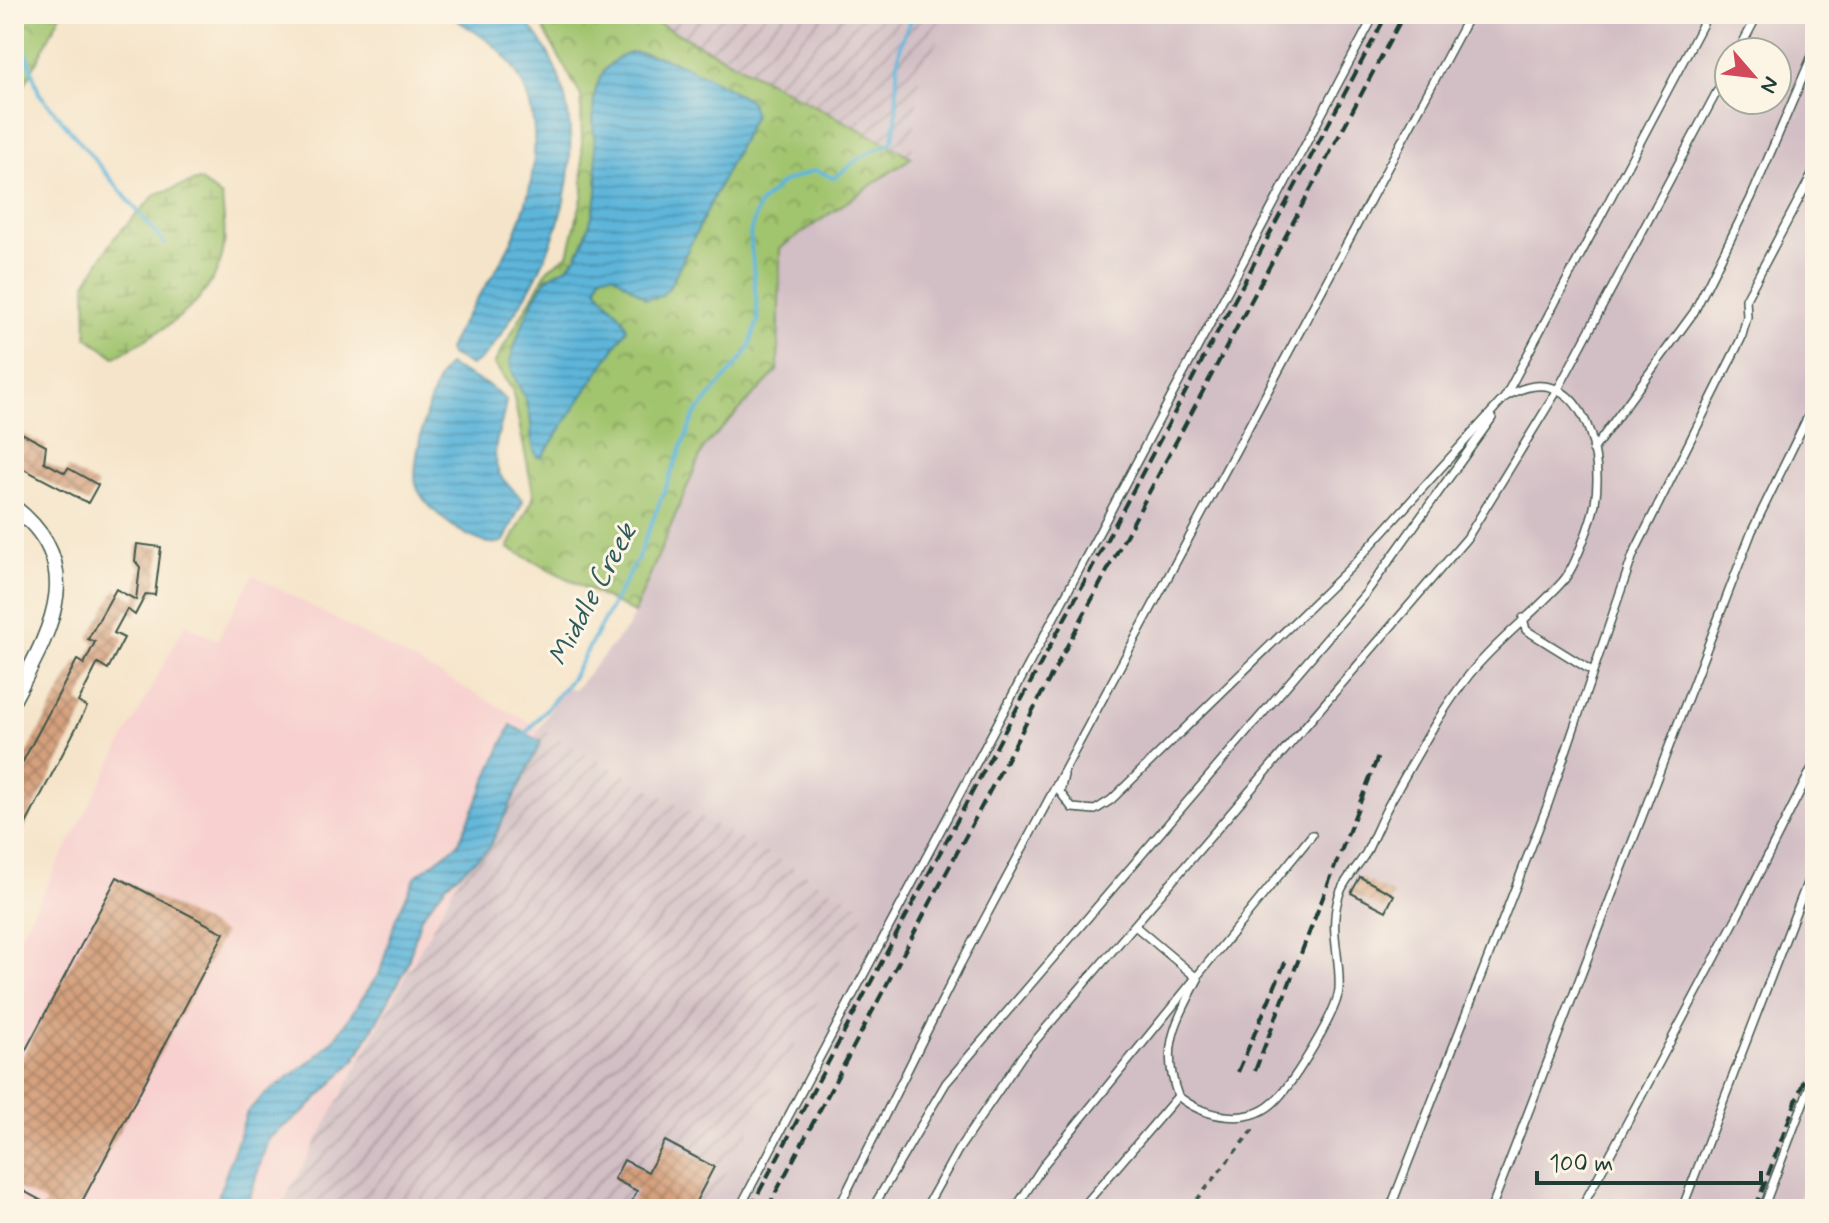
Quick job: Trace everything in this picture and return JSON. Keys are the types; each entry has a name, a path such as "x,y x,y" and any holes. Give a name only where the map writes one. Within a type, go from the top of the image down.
{"street":[{"path":"14,507 46,543 57,579 56,612 50,630 14,699"}],"lane":[{"path":"739,1209 1375,14"},
{"path":"838,1209 949,987 1470,14"},
{"path":"872,1209 946,1083 1366,593 1452,478 1505,397 1708,14"},
{"path":"1746,36 1758,14"},
{"path":"1593,450 1694,312 1751,198 1815,49"},
{"path":"925,1209 965,1139 1013,1068 1467,538 1557,391 1713,99"},
{"path":"1390,1209 1542,819 1647,521 1741,339 1747,317 1746,299 1815,169"},
{"path":"1064,775 1060,792 1072,808 1095,810 1111,800 1353,565 1505,397 1519,389 1535,386 1557,391 1579,404 1586,417 1597,471 1595,504 1565,578 1469,675 1442,713 1377,826 1366,853 1339,894 1332,925 1339,986 1332,1016 1276,1100 1256,1112 1234,1116 1212,1115 1178,1096 1168,1069 1168,1048 1198,979"},
{"path":"1491,1209 1752,531 1815,402"},
{"path":"1523,618 1526,630 1592,671"},
{"path":"1581,1209 1738,915 1815,762"},
{"path":"1015,1209 1045,1163 1198,979 1312,835"},
{"path":"1682,1209 1815,862"},
{"path":"1135,926 1198,979"},
{"path":"1763,1209 1815,1072"},
{"path":"1081,1209 1178,1096"}],"path":[{"path":"1189,1209 1260,1122"}],"shaded area":[{"path":"641,14 954,14 921,71 912,157"},
{"path":"954,14 1815,14 1815,1159 1796,1209 708,1209 868,908 540,728 564,685 574,690 628,627 704,447 778,370 780,248 912,157 921,71"},
{"path":"253,575 540,728 280,1209 14,1209 14,947 185,624 217,640"},
{"path":"540,728 868,908 708,1209 280,1209"}],"green space":[{"path":"14,14 61,14 14,105"},
{"path":"535,14 641,14 912,157 780,248 778,370 704,447 634,613 508,548 534,497 512,389 494,364 548,269 568,255 583,194 581,96"},
{"path":"199,180 222,197 225,240 219,266 198,300 183,314 115,357 87,337 86,283 114,238 156,194"}],"water":[{"path":"449,14 519,14 545,47 561,84 569,123 570,162 564,203 552,242 535,279 500,335 483,357 471,365 450,355 448,350 460,325 504,256 525,206 531,180 534,126 518,76 503,54"},
{"path":"632,52 663,58 709,77 751,101 754,115 669,288 661,296 647,299 613,274 601,275 597,287 622,317 627,329 542,457 537,457 527,404 510,362 525,319 542,286 549,277 573,261 585,238 595,205 597,185 594,97 600,78 612,62"},
{"path":"448,365 489,386 506,400 496,444 496,462 500,476 523,501 504,541 481,541 453,526 429,505 416,484 424,422 436,386"},
{"path":"511,725 541,742 489,848 447,884 421,917 406,969 355,1060 306,1110 268,1139 246,1209 214,1209 247,1112 263,1096 315,1058 335,1038 380,972 396,918 416,876 458,844"}],"building":[{"path":"14,429 46,446 44,462 65,473 68,468 98,485 88,503 14,464"},
{"path":"137,544 161,547 155,595 146,594 135,615 127,609 114,633 124,638 108,669 98,663 78,702 87,707 14,847 14,795 22,780 15,776 77,660 84,664 95,642 88,639 116,589 136,600 140,567 135,561"},
{"path":"117,877 224,933 78,1209 42,1209 46,1203 14,1186 14,1072"},
{"path":"1360,877 1394,895 1386,911 1351,893"},
{"path":"665,1141 714,1167 692,1209 628,1209 637,1191 614,1179 624,1160 648,1172"}],"waterway":[{"path":"14,14 39,93 165,244"},
{"name":"Middle Creek","path":"524,736 572,678 637,560 694,416 748,351 758,320 750,233 759,205 781,183 815,170 834,178 861,157 892,142 898,60 907,29 916,14"}],"railway":[{"path":"750,1209 1387,14"},
{"path":"767,1209 1404,14"},
{"path":"1255,1071 1379,754"},
{"path":"1238,1072 1287,958"},
{"path":"1755,1209 1815,1051"}]}
